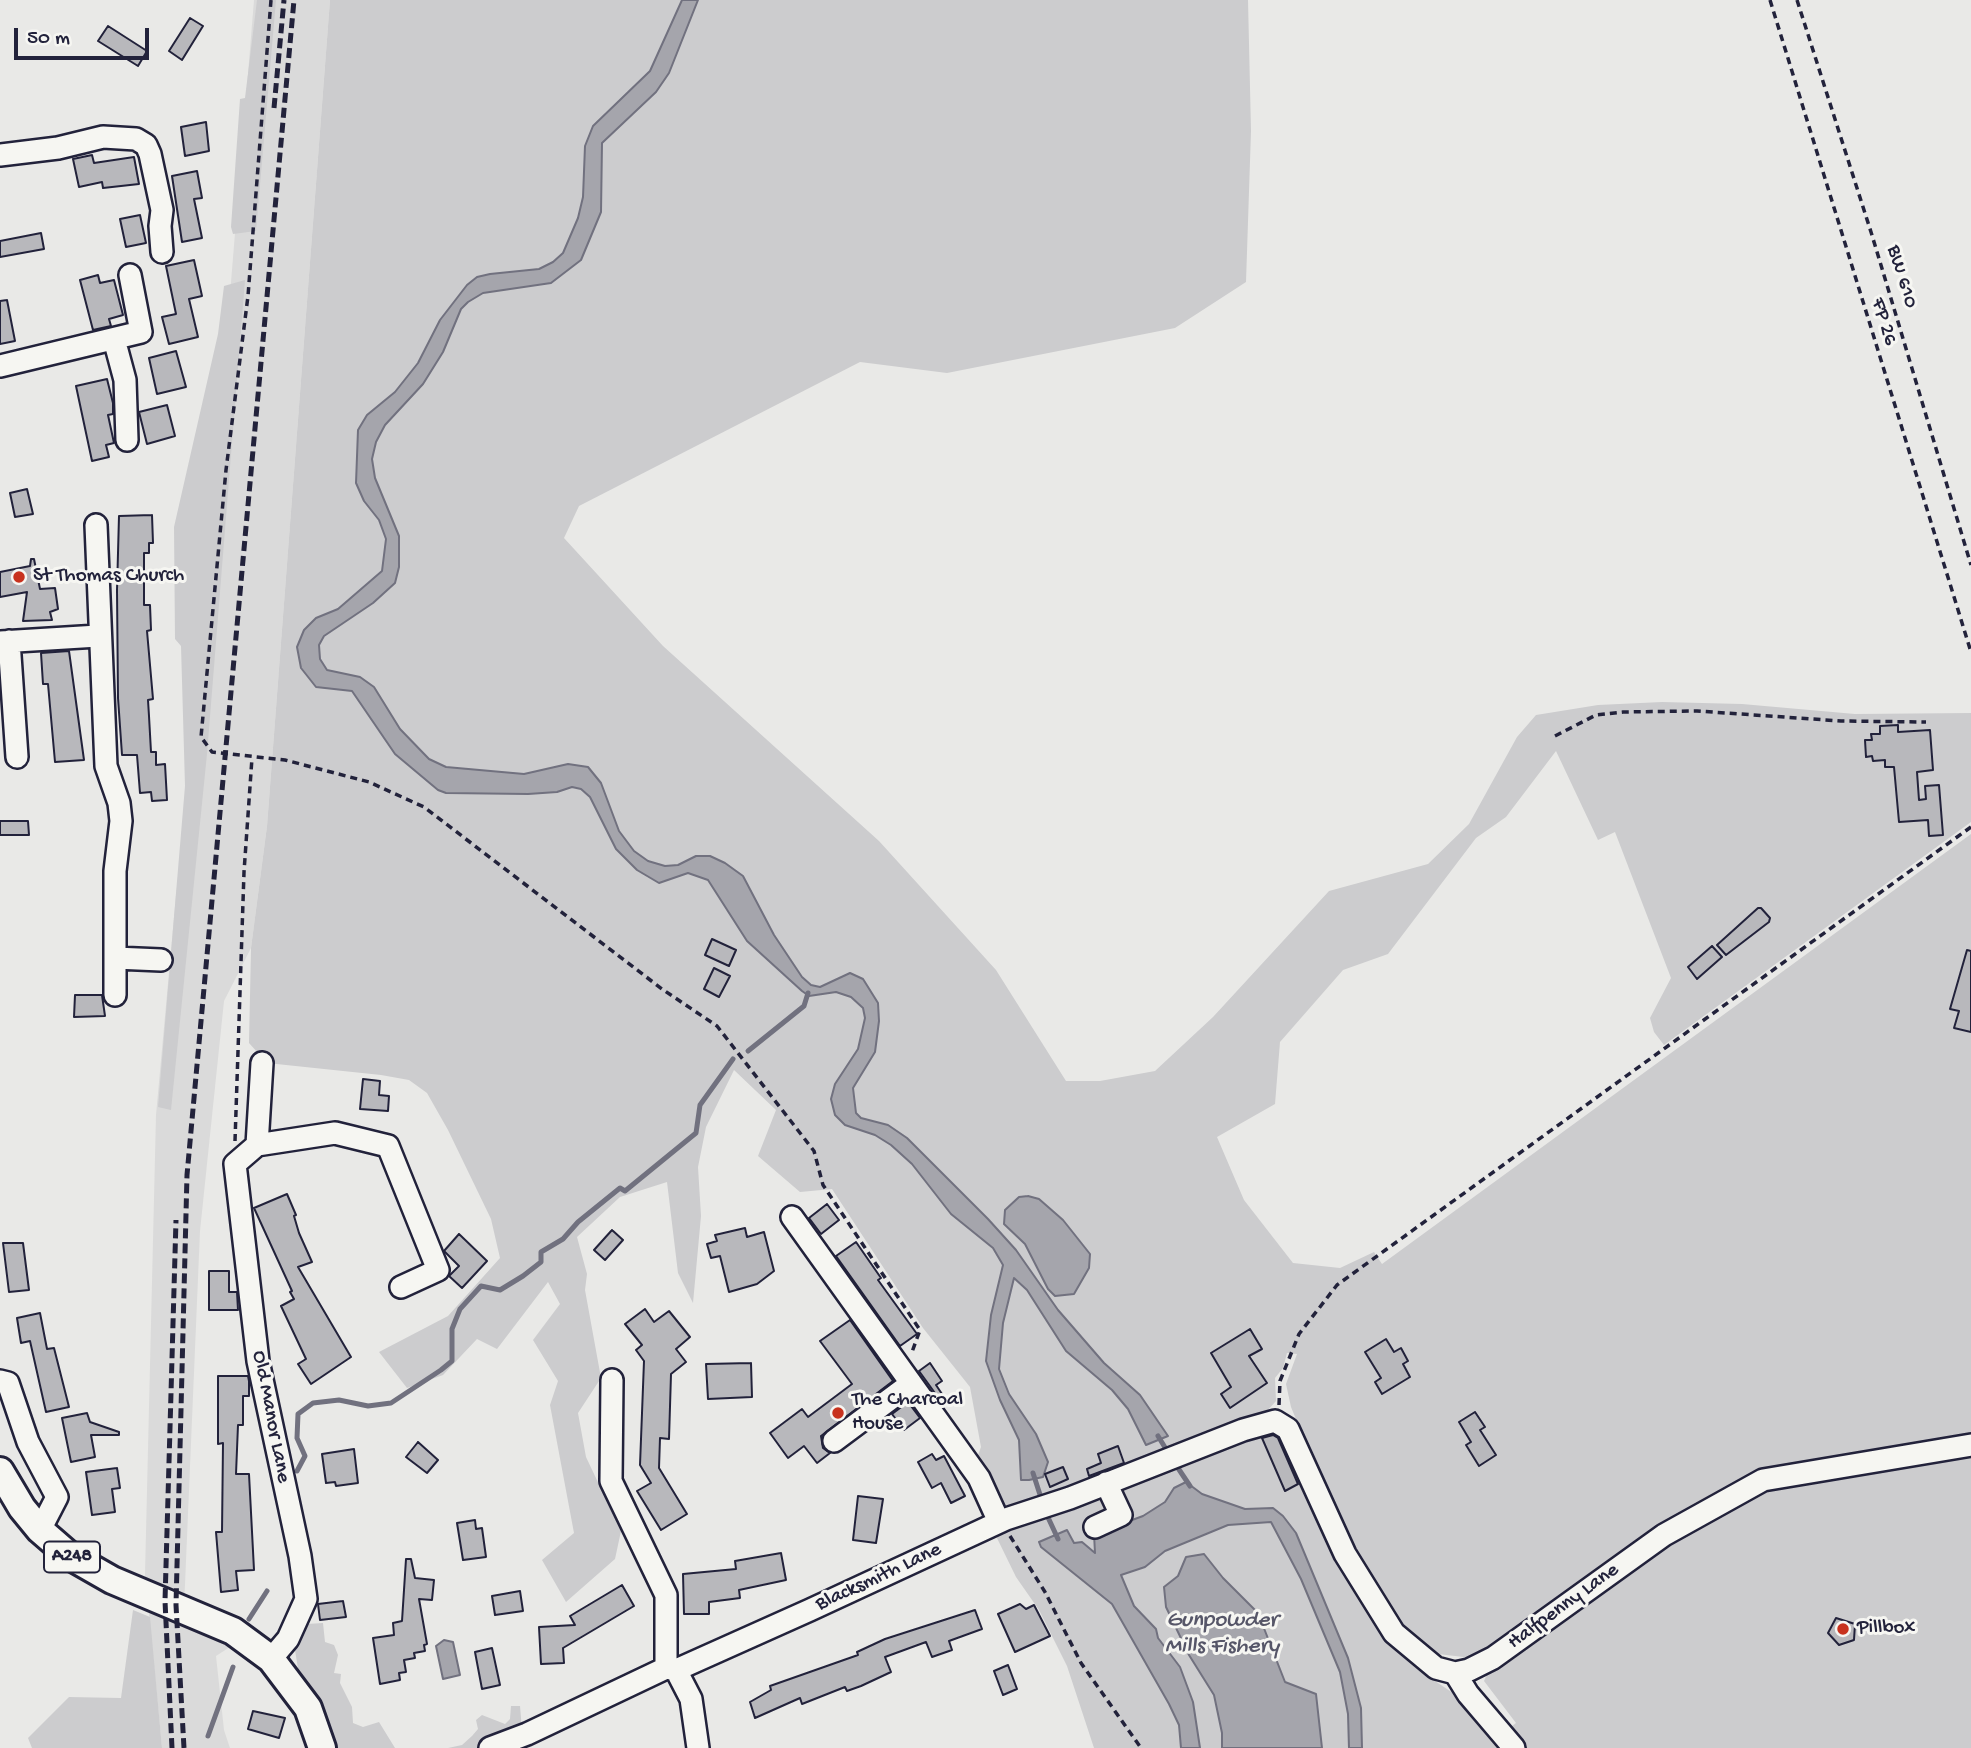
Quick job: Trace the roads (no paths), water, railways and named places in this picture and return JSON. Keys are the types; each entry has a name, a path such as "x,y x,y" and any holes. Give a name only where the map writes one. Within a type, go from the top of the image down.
{"main road":[{"name":"A248","path":"0,1471 22,1508 40,1530 70,1556 112,1580 233,1631 271,1659 308,1708 317,1726 322,1748"}],"street":[{"path":"0,155 58,148 103,137 152,138 162,210 162,252"},
{"path":"0,366 141,332 130,275"},
{"path":"114,339 125,380 127,440"},
{"path":"96,525 98,636 106,766 119,803 121,821 115,871 115,995"},
{"path":"17,757 5,642 98,636"},
{"path":"115,958 161,960"},
{"path":"262,1063 257,1144 335,1133 388,1146 438,1270 401,1287"},
{"name":"Old Manor Lane","path":"257,1144 234,1165 258,1361 300,1556 306,1599 288,1639 271,1659"},
{"path":"792,1217 909,1385 979,1478 1003,1520"},
{"path":"612,1380 611,1481 666,1595 671,1669 691,1699 698,1748"},
{"path":"0,1381 8,1382 28,1442 57,1497 40,1530"},
{"path":"834,1441 909,1385"},
{"name":"Blacksmith Lane","path":"490,1748 527,1734 1003,1520 1070,1498 1181,1452 1275,1421 1288,1429 1345,1554 1394,1633 1436,1668 1455,1673"},
{"name":"Halfpenny Lane","path":"1455,1673 1469,1670 1493,1658 1664,1535 1763,1480 1971,1444"},
{"path":"1095,1527 1121,1515 1106,1483"},
{"path":"1455,1673 1468,1694 1514,1748"}],"water":[{"path":"682,0 698,0 669,73 656,92 602,143 601,212 581,260 551,283 483,293 468,302 461,309 443,352 423,384 385,425 376,442 372,459 375,478 399,536 399,567 395,583 373,603 324,636 319,645 320,659 327,670 360,677 374,687 400,729 429,759 446,767 524,774 568,764 588,767 601,783 619,831 634,851 648,861 665,866 678,865 696,856 710,856 725,863 743,876 774,935 802,977 811,985 820,987 850,973 863,979 878,1003 879,1021 875,1052 853,1088 856,1113 861,1118 888,1125 907,1138 988,1219 1016,1250 1058,1310 1104,1363 1140,1395 1168,1436 1146,1445 1128,1409 1112,1390 1066,1351 1027,1290 1014,1278 1003,1323 999,1369 1009,1394 1036,1434 1048,1462 1043,1477 1021,1480 1019,1440 1000,1400 986,1361 991,1315 1003,1265 993,1248 951,1214 912,1164 891,1145 875,1135 845,1125 835,1115 831,1099 835,1084 858,1049 865,1018 863,1008 851,997 836,992 809,996 802,991 747,941 708,880 688,873 659,883 637,870 616,849 590,797 581,789 572,787 557,792 528,794 446,793 438,790 395,754 352,691 316,687 301,668 297,647 304,630 316,618 338,609 382,571 386,539 379,520 364,501 356,483 358,430 367,415 395,392 418,363 440,320 467,285 477,277 490,274 539,269 563,253 578,218 583,197 585,146 593,126 650,71"},
{"path":"1019,1197 1039,1199 1063,1220 1090,1254 1089,1268 1074,1294 1055,1296 1048,1289 1025,1244 1004,1224 1005,1210"},
{"path":"1186,1482 1202,1494 1245,1509 1273,1508 1296,1533 1348,1658 1361,1708 1362,1748 1349,1748 1348,1714 1340,1672 1301,1579 1271,1522 1228,1525 1165,1551 1145,1567 1121,1575 1134,1606 1156,1629 1158,1638 1180,1667 1193,1702 1200,1748 1181,1748 1179,1725 1169,1704 1112,1604 1041,1547 1039,1542 1067,1530 1074,1543 1082,1542 1095,1553 1094,1534 1143,1516 1165,1502 1174,1488"},
{"name":"Gunpowder Mills Fishery","path":"1204,1554 1223,1578 1258,1613 1285,1682 1316,1694 1322,1748 1222,1748 1222,1733 1214,1695 1189,1655 1166,1607 1164,1587 1178,1576 1186,1557"},
{"path":"444,1640 453,1642 460,1675 443,1679 436,1646"}],"waterway":[{"path":"748,1051 804,1006 808,993"},
{"path":"297,1471 305,1456 297,1438 298,1414 313,1403 339,1400 368,1406 391,1403 441,1370 452,1361 452,1329 460,1309 481,1286 500,1290 523,1276 541,1262 541,1252 563,1239 578,1222 620,1188 625,1191 696,1133 700,1105 733,1059"},
{"path":"1158,1436 1169,1454"},
{"path":"1174,1462 1190,1486"},
{"path":"1033,1473 1043,1504"},
{"path":"1046,1513 1058,1539"},
{"path":"249,1619 267,1591"},
{"path":"208,1736 233,1667"}],"railway":[{"path":"274,108 284,0"},
{"path":"184,1748 176,1605 187,1175 294,0"},
{"path":"172,1748 165,1601 176,1220"}],"place":[{"name":"St Thomas Church","path":"19,577"},
{"name":"The Charcoal House","path":"838,1413"},
{"name":"Pillbox","path":"1843,1629"}]}
